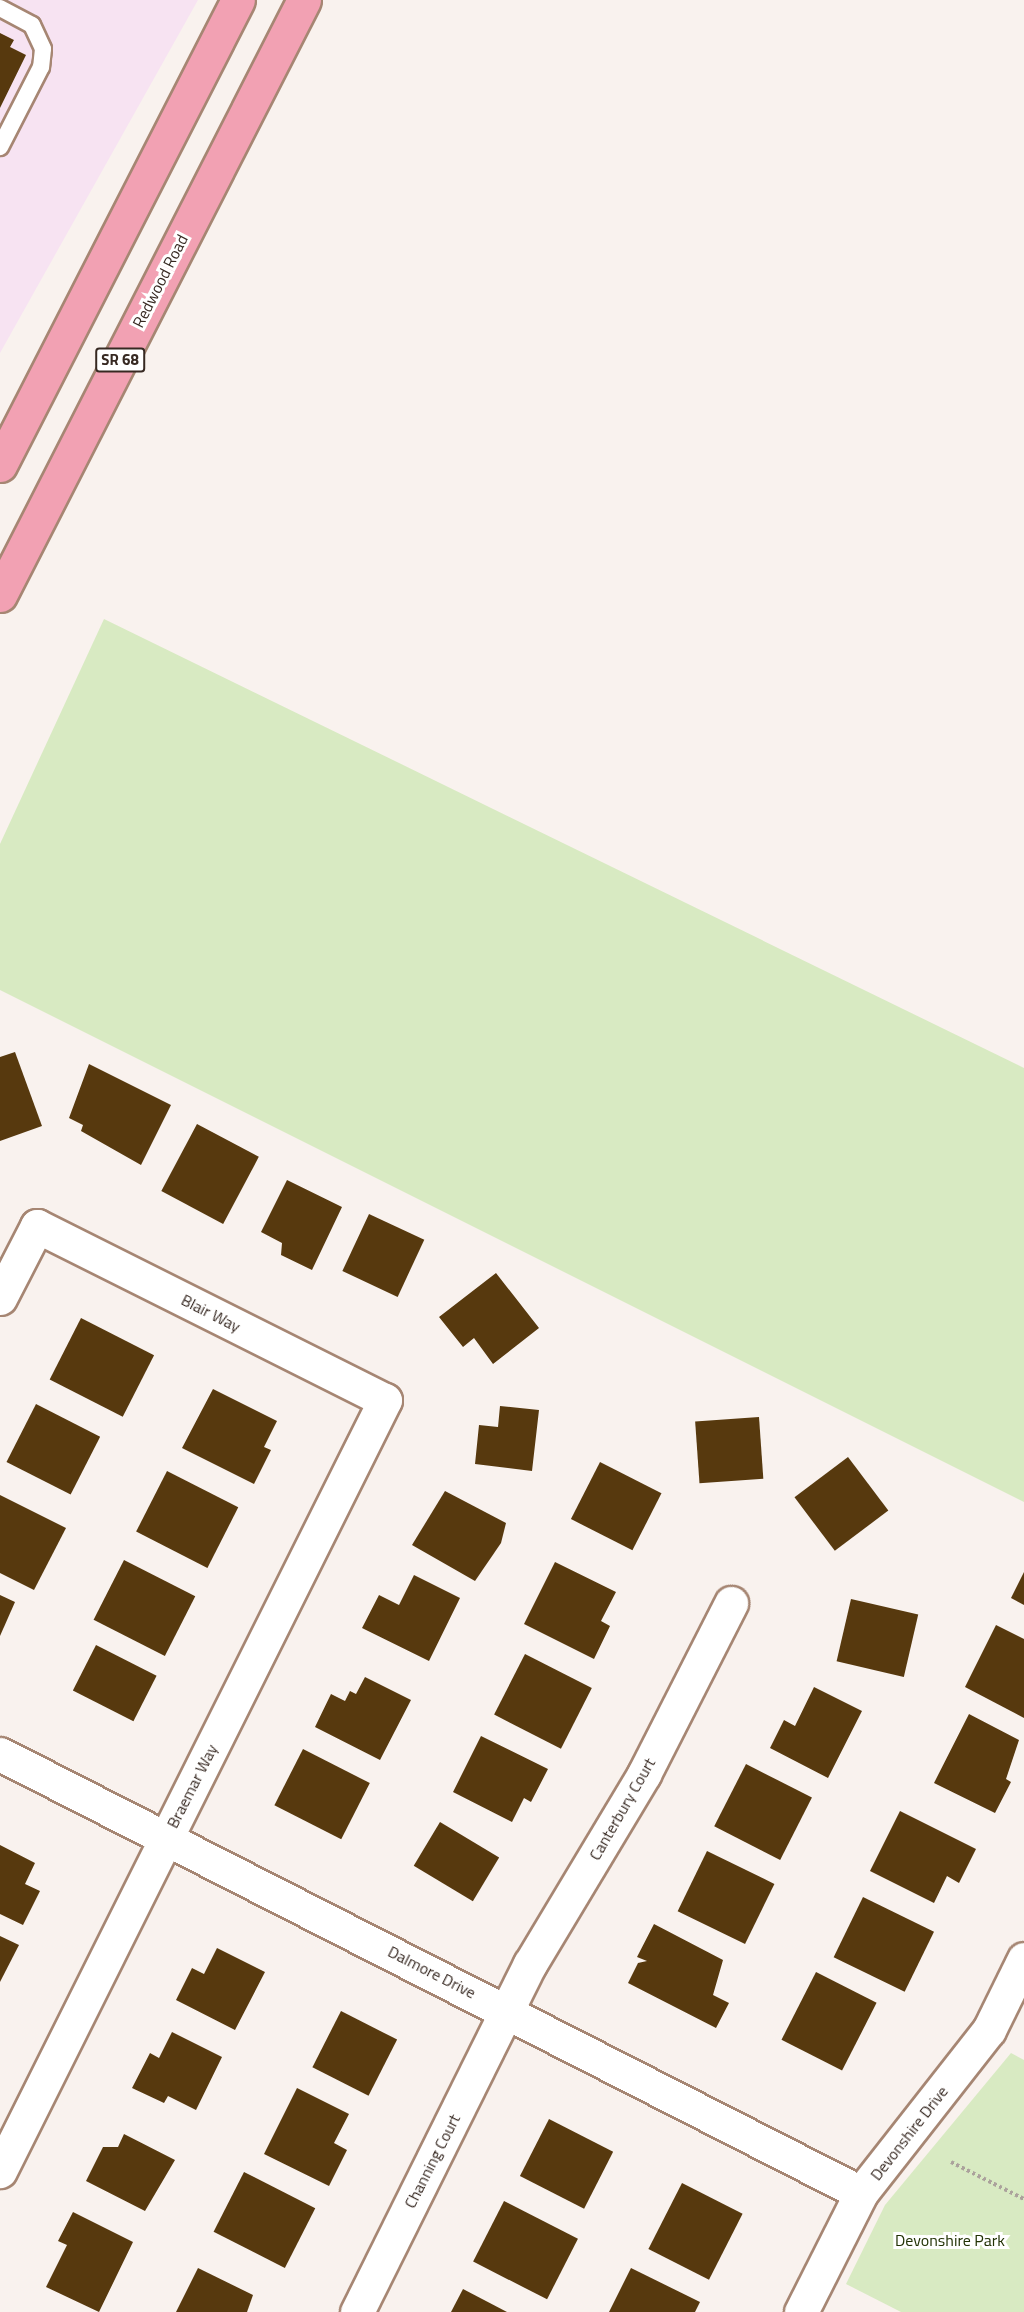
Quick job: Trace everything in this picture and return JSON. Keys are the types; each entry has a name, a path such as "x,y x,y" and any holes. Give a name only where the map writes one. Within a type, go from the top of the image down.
{"main road":[{"path":"0,465 238,0"},
{"name":"Redwood Road","path":"0,595 304,0"}],"street":[{"name":"Blair Way","path":"0,1298 37,1226 385,1400"},
{"name":"Braemar Way","path":"0,2171 385,1400"},
{"name":"Canterbury Court","path":"508,2010 644,1774 730,1603"},
{"name":"Dalmore Drive","path":"0,1754 508,2010 861,2193"},
{"name":"Devonshire Drive","path":"801,2312 861,2193 989,2030 1024,1959"},
{"name":"Channing Court","path":"357,2312 508,2010"}],"lane":[{"path":"0,8 32,25 43,49 40,67 0,147"}],"path":[{"path":"951,2162 1024,2199"}],"shaded area":[{"path":"0,0 198,0 0,353"}],"green space":[{"path":"104,619 1024,1068 1024,1502 0,990 0,844"},
{"name":"Devonshire Park","path":"1011,2053 1024,2060 1024,2312 901,2312 846,2284 885,2205"}],"building":[{"path":"0,33 14,40 10,47 26,55 0,108"},
{"path":"15,1052 42,1126 0,1141 0,1057"},
{"path":"89,1064 171,1105 141,1165 81,1131 83,1125 69,1118"},
{"path":"197,1124 259,1157 223,1224 161,1191"},
{"path":"287,1180 342,1207 312,1270 281,1255 282,1243 261,1232"},
{"path":"369,1214 424,1240 398,1297 342,1271"},
{"path":"496,1273 539,1328 493,1364 474,1338 463,1347 439,1317"},
{"path":"81,1318 154,1355 123,1417 50,1379"},
{"path":"213,1389 277,1421 264,1447 271,1450 254,1484 182,1448"},
{"path":"36,1404 100,1437 71,1495 6,1462"},
{"path":"500,1406 539,1410 532,1471 475,1464 479,1425 498,1427"},
{"path":"759,1417 763,1479 699,1483 695,1421"},
{"path":"848,1457 888,1511 835,1551 794,1497"},
{"path":"600,1462 661,1493 632,1550 571,1519"},
{"path":"167,1471 238,1507 207,1568 136,1532"},
{"path":"445,1491 506,1523 501,1543 475,1581 412,1545"},
{"path":"0,1495 66,1528 34,1590 0,1573"},
{"path":"124,1560 195,1596 165,1656 94,1620"},
{"path":"555,1562 616,1592 601,1621 610,1626 594,1659 524,1624"},
{"path":"1024,1572 1024,1605 1011,1598"},
{"path":"414,1575 460,1598 429,1661 362,1628 379,1595 399,1605"},
{"path":"0,1595 15,1602 0,1636"},
{"path":"851,1599 918,1615 904,1677 837,1661"},
{"path":"996,1625 1024,1639 1024,1718 965,1687"},
{"path":"96,1645 157,1676 133,1721 73,1690"},
{"path":"525,1654 592,1688 561,1749 494,1715"},
{"path":"365,1677 411,1700 380,1760 315,1727 331,1694 345,1701 350,1691 356,1694"},
{"path":"814,1687 862,1711 828,1778 770,1748 784,1720 795,1726"},
{"path":"969,1714 1019,1740 1006,1779 1011,1782 995,1813 934,1783"},
{"path":"481,1736 548,1769 531,1802 524,1798 512,1822 453,1792"},
{"path":"303,1749 370,1783 341,1839 274,1805"},
{"path":"746,1764 812,1798 780,1860 714,1826"},
{"path":"900,1811 976,1849 959,1883 947,1876 934,1903 870,1871"},
{"path":"440,1822 499,1858 473,1901 414,1866"},
{"path":"0,1845 35,1863 25,1884 40,1891 23,1925 0,1914"},
{"path":"707,1851 774,1884 745,1944 678,1911"},
{"path":"863,1897 934,1932 905,1992 834,1957"},
{"path":"654,1924 723,1960 713,1995 729,2003 716,2028 628,1983 638,1963 647,1961 637,1957"},
{"path":"0,1936 19,1945 0,1982"},
{"path":"217,1948 265,1972 235,2030 176,2000 192,1968 204,1974"},
{"path":"816,1972 877,2003 842,2071 781,2040"},
{"path":"341,2011 397,2040 369,2096 312,2067"},
{"path":"172,2032 222,2057 196,2110 168,2096 164,2103 132,2088 150,2053 159,2058"},
{"path":"297,2088 349,2114 334,2143 347,2150 329,2186 264,2154"},
{"path":"549,2119 613,2152 584,2209 520,2176"},
{"path":"124,2134 175,2160 145,2211 86,2181 103,2147 118,2147"},
{"path":"244,2172 315,2208 285,2268 214,2232"},
{"path":"682,2183 743,2214 709,2280 648,2249"},
{"path":"504,2201 578,2239 547,2299 473,2262"},
{"path":"73,2212 133,2242 99,2312 46,2287 67,2245 58,2241"},
{"path":"198,2268 253,2295 247,2312 176,2312"},
{"path":"631,2268 700,2302 695,2312 609,2312"},
{"path":"463,2289 507,2312 451,2312"}]}
